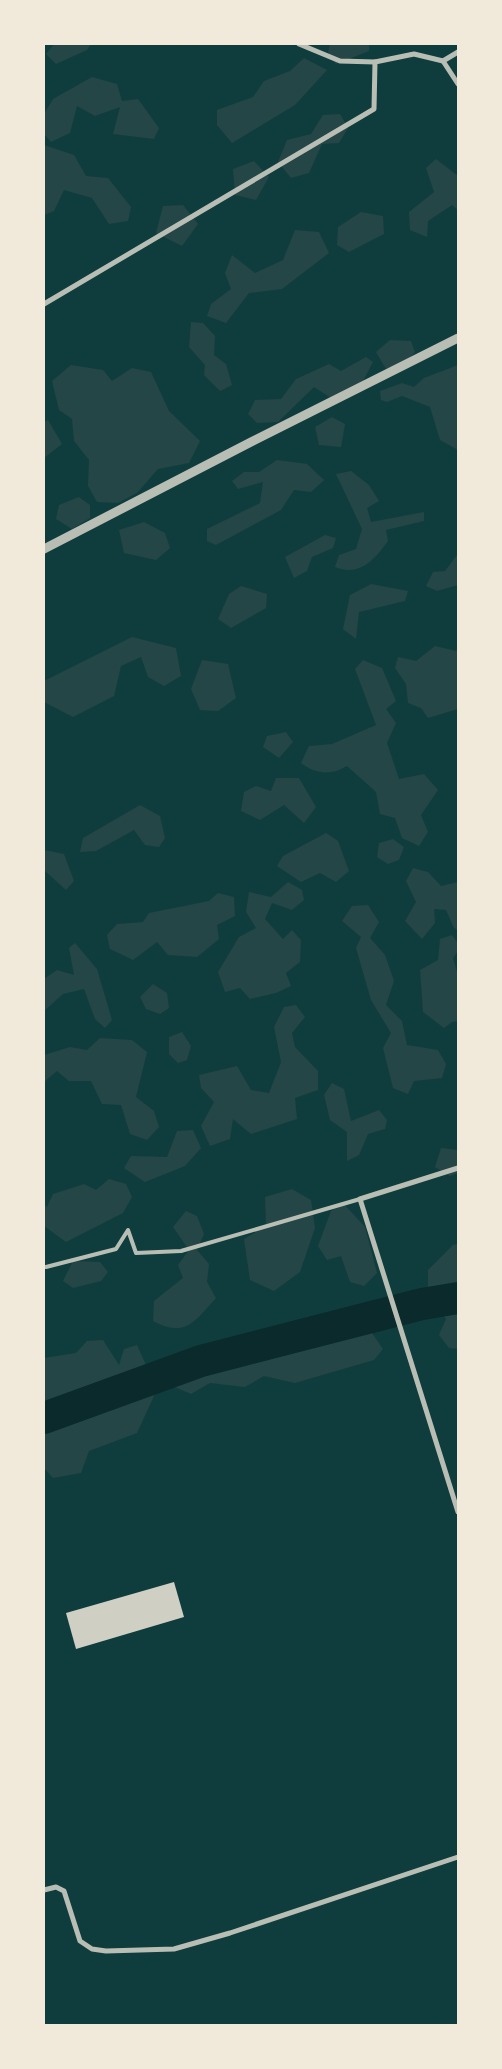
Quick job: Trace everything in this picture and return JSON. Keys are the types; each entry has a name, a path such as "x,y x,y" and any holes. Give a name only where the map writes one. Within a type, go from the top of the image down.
{"street":[{"path":"299,44 340,61 375,62 414,54 443,61 458,84"},
{"path":"443,61 458,52"},
{"path":"44,304 374,109 375,62"},
{"path":"44,550 458,338"},
{"path":"458,1168 360,1199 382,1264 458,1512"},
{"path":"44,1890 56,1887 64,1891 80,1941 92,1949 106,1951 174,1949 230,1934 458,1857"}],"lane":[{"path":"46,1267 116,1249 128,1230 136,1253 181,1251 360,1199"}],"shaded area":[{"path":"54,44 91,44 87,50 56,64 46,54"},
{"path":"330,44 369,44 369,51 336,64 328,52"},
{"path":"304,58 327,70 295,105 232,143 217,125 217,110 253,97 264,81 290,71"},
{"path":"92,77 117,84 122,101 138,99 159,128 154,139 113,134 120,107 95,116 77,106 70,133 51,142 44,134 44,114 53,99"},
{"path":"340,114 348,128 339,143 322,144 309,173 291,178 278,162 287,140 311,134 323,115"},
{"path":"44,145 74,155 86,176 108,178 131,207 128,221 109,224 92,198 64,190 54,211 44,215"},
{"path":"436,159 458,176 458,210 452,205 428,221 427,237 410,230 409,212 434,192 426,168"},
{"path":"254,161 269,177 256,200 235,195 233,169"},
{"path":"183,205 198,224 182,246 156,233 163,206"},
{"path":"361,212 383,216 384,234 349,252 337,245 338,227"},
{"path":"295,230 319,232 329,253 282,289 249,293 226,323 207,316 211,304 231,289 225,273 232,255 255,273 283,260"},
{"path":"191,322 203,323 215,336 214,355 226,364 232,385 220,391 204,375 205,365 189,347"},
{"path":"390,340 411,341 415,352 407,361 386,369 376,352"},
{"path":"366,357 373,362 363,381 331,398 314,387 278,422 257,423 248,414 255,400 281,399 296,379 329,364 341,371"},
{"path":"71,365 103,370 112,381 132,368 151,372 169,411 200,441 189,463 158,469 137,493 118,503 97,502 88,486 89,460 74,441 72,419 59,410 52,381"},
{"path":"458,365 458,450 440,440 430,407 402,396 387,402 381,400 380,391 402,383 414,387 424,378"},
{"path":"332,417 345,424 341,447 319,445 315,427"},
{"path":"48,420 62,444 44,458 44,422"},
{"path":"277,460 307,464 324,480 311,492 294,490 281,510 216,545 207,541 207,529 260,503 263,482 238,489 232,481 244,472 259,472"},
{"path":"351,471 369,485 379,501 367,508 371,522 424,512 424,521 386,530 388,541 372,560 359,568 344,570 335,567 339,555 356,549 362,529 336,474"},
{"path":"79,497 90,505 90,518 72,529 56,519 59,505"},
{"path":"144,522 165,533 170,548 156,560 124,553 119,530"},
{"path":"325,535 336,538 333,548 312,557 307,571 294,578 285,557"},
{"path":"457,555 458,585 437,591 426,586 433,572 445,571"},
{"path":"371,584 408,591 405,601 359,612 356,639 343,629 350,595"},
{"path":"241,586 267,594 266,608 231,628 218,619 229,594"},
{"path":"132,637 176,648 181,676 164,686 148,677 141,657 121,666 114,696 73,717 44,702 44,681"},
{"path":"435,646 456,651 458,648 458,709 428,718 421,708 408,703 406,684 395,668 398,657 416,661"},
{"path":"202,660 228,664 236,698 218,711 200,710 191,689"},
{"path":"363,660 382,668 396,701 386,709 396,723 387,743 399,779 424,774 438,790 421,815 428,832 419,846 402,838 395,818 380,814 376,792 347,766 335,771 323,772 312,770 301,763 309,746 332,744 376,725 355,669"},
{"path":"286,732 293,742 279,758 263,747 267,736"},
{"path":"276,778 299,778 316,807 304,823 284,805 260,820 241,811 244,792 256,786 271,791"},
{"path":"140,805 160,816 165,838 159,847 145,845 134,830 96,851 80,852 83,838"},
{"path":"326,833 338,841 349,871 336,882 320,873 301,882 277,866 283,856"},
{"path":"393,839 404,847 399,860 388,864 377,857 379,843"},
{"path":"44,850 64,854 74,881 66,890 44,870"},
{"path":"413,868 428,872 441,886 458,882 458,930 454,928 446,910 434,909 435,923 422,939 405,921 416,902 406,881"},
{"path":"288,882 302,890 304,900 292,910 272,903 265,919 283,939 292,930 301,940 300,962 286,973 291,986 276,993 250,999 240,988 225,992 218,972 239,937 256,928 246,912 249,892 271,897"},
{"path":"218,893 234,897 235,916 217,925 219,939 197,957 168,955 157,942 133,960 110,949 107,935 117,924 143,922 149,913 209,901"},
{"path":"368,905 379,922 370,938 385,955 394,981 386,1005 402,1021 407,1045 438,1050 446,1064 442,1078 414,1081 408,1094 393,1088 383,1048 391,1033 371,1000 356,948 361,937 342,921 352,906"},
{"path":"452,935 458,943 458,951 453,958 458,975 458,1021 452,1022 444,1028 423,1012 420,970 438,960 440,939"},
{"path":"75,943 97,969 112,1020 105,1028 95,1019 84,989 63,994 44,1011 44,979 57,970 74,975 69,948"},
{"path":"153,984 167,993 169,1008 160,1014 146,1009 140,997"},
{"path":"296,1005 305,1017 292,1033 295,1047 318,1071 318,1090 295,1098 297,1119 251,1134 233,1119 230,1139 210,1146 201,1126 214,1102 201,1088 199,1075 237,1066 251,1090 269,1093 281,1062 274,1027 284,1007"},
{"path":"182,1032 191,1046 187,1060 178,1063 169,1054 169,1037"},
{"path":"100,1038 132,1040 147,1052 136,1097 154,1111 159,1127 147,1140 130,1134 121,1105 102,1104 91,1081 69,1081 57,1071 44,1082 44,1055 70,1047 87,1050"},
{"path":"332,1083 344,1089 351,1121 379,1110 387,1120 385,1129 368,1134 359,1155 347,1161 347,1132 330,1120 324,1095"},
{"path":"193,1130 201,1148 185,1166 145,1182 124,1168 131,1156 167,1157 177,1131"},
{"path":"441,1148 458,1150 458,1173 450,1176 435,1167"},
{"path":"109,1179 126,1184 132,1197 123,1213 66,1242 44,1226 44,1205 47,1207 53,1194 84,1184 96,1190"},
{"path":"292,1189 311,1200 315,1228 300,1272 274,1291 250,1280 244,1239 266,1226 265,1197"},
{"path":"342,1202 365,1227 377,1273 364,1286 350,1282 341,1256 327,1260 318,1246 331,1211"},
{"path":"186,1211 197,1216 204,1234 197,1250 209,1264 207,1282 216,1298 189,1325 182,1328 174,1328 153,1321 154,1301 183,1278 178,1265 189,1250 173,1227"},
{"path":"458,1244 458,1349 449,1348 439,1335 446,1319 428,1291 428,1270 453,1245"},
{"path":"73,1261 100,1262 108,1272 101,1281 73,1288 63,1281"},
{"path":"322,1324 347,1334 370,1330 383,1349 374,1360 295,1383 264,1376 245,1387 210,1383 191,1394 165,1383 167,1372 198,1360 267,1352 280,1336 300,1341"},
{"path":"103,1340 119,1365 124,1349 137,1345 146,1365 140,1380 154,1396 137,1433 89,1451 81,1473 53,1478 44,1468 44,1358 76,1353 87,1341"}],"building":[{"path":"174,1582 184,1617 76,1649 66,1613"}],"waterway":[{"path":"44,1418 201,1361 422,1304 458,1298"}]}
